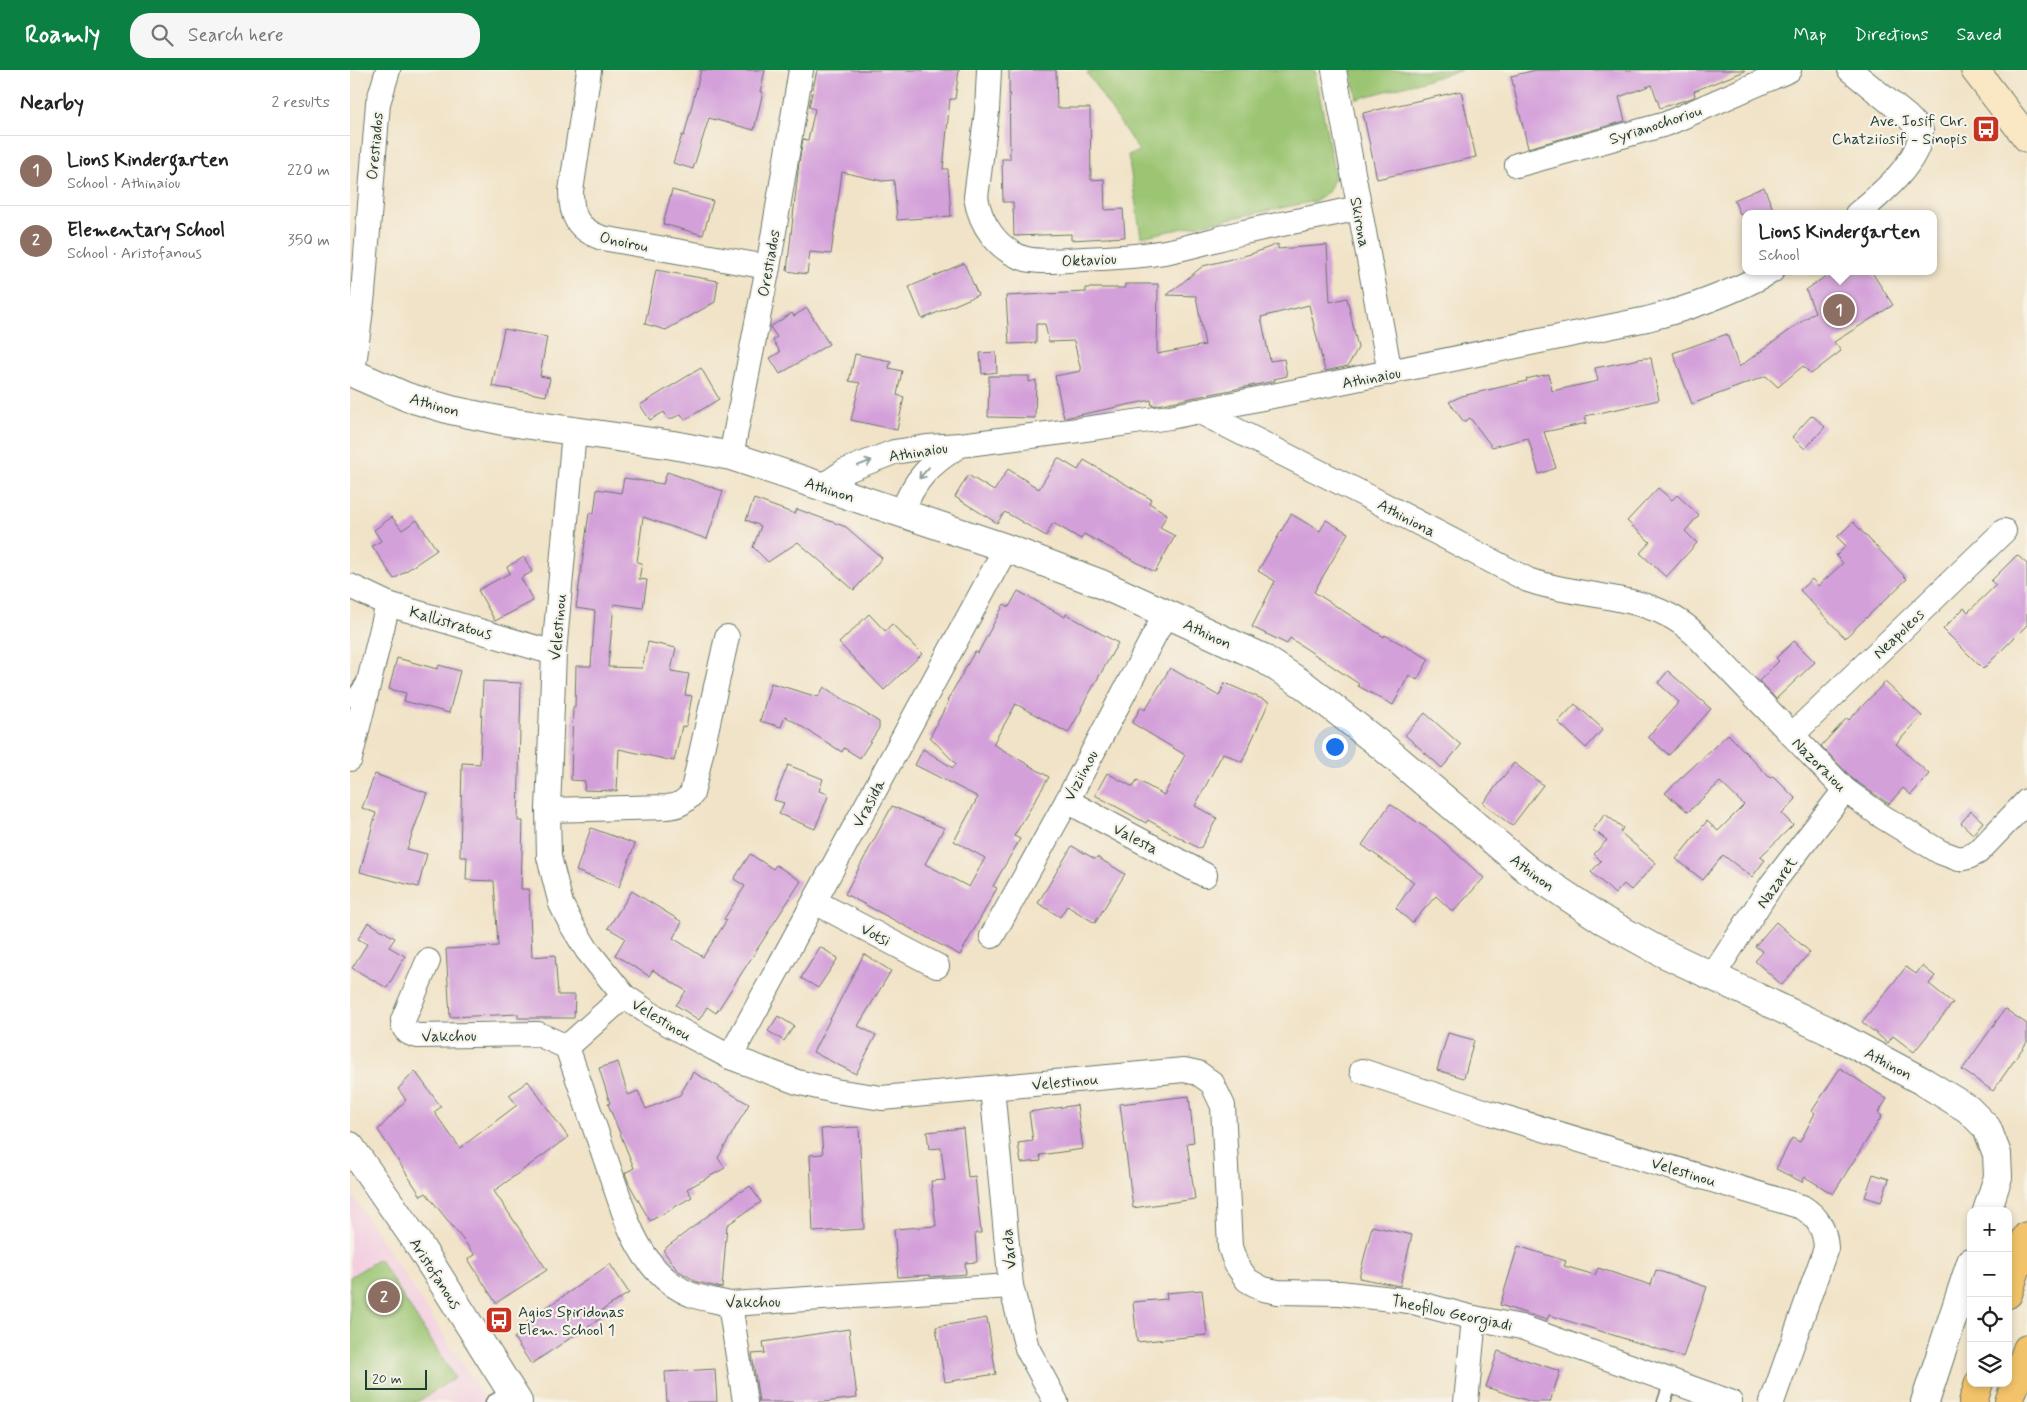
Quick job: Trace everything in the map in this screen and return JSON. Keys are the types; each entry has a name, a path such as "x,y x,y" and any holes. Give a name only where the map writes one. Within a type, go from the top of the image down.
{"main road":[{"path":"1975,70 2027,138"},
{"path":"2012,1282 2027,1236"},
{"path":"2009,1402 2027,1348"},
{"path":"1973,1402 1978,1387"}],"street":[{"name":"Orestiados","path":"351,372 363,292 378,103 388,70"},
{"name":"Onoirou","path":"589,70 571,191 573,211 580,226 586,231 602,238 768,268"},
{"name":"Orestiados","path":"731,456 768,268 801,70"},
{"name":"Oktaviou","path":"989,70 987,111 976,197 978,211 985,227 996,240 1026,259 1052,261 1131,257 1160,253 1358,208"},
{"name":"Skirona","path":"1334,70 1390,373"},
{"name":"Syrianochoriou","path":"1517,165 1666,124 1788,70"},
{"path":"1850,70 1907,116 1921,131 1918,147 1908,164 1861,210"},
{"name":"Athinaiou","path":"823,486 845,471 894,452 1071,432 1198,411 1390,373 1681,311 1734,290 1764,275"},
{"name":"Athinon","path":"351,372 407,397 451,410 574,432 673,445 731,456 1006,548 1099,583 1262,657 1304,685 1382,747 1528,870 1603,920 1659,951 1827,1030 1924,1082 1968,1109 1987,1128 1997,1154 1998,1177 1988,1207"},
{"name":"Athiniona","path":"1198,411 1528,580 1556,588 1624,600"},
{"name":"Velestinou","path":"574,432 554,653 548,810 549,857 562,904 571,924 588,950 624,996 649,1013 730,1057 797,1082 835,1091 882,1098 1184,1070 1198,1073 1212,1083"},
{"name":"Athinaiou","path":"902,513 917,480 928,468 960,445"},
{"name":"Neapoleos","path":"1792,735 2004,531"},
{"name":"Vrasida","path":"730,1057 1006,548"},
{"name":"Kallistratous","path":"350,586 388,604 554,653"},
{"name":"Nazoraiou","path":"1624,600 1657,609 1687,627 1845,790 1940,852 1959,858 1968,857 1978,852 2027,801"},
{"path":"350,759 388,604"},
{"name":"Viziinou","path":"992,936 1067,801 1166,613"},
{"path":"548,810 667,807 678,806 686,800 692,794 727,637"},
{"name":"Nazaret","path":"1712,977 1772,884 1845,790"},
{"name":"Valesta","path":"1067,801 1204,875"},
{"name":"Votsi","path":"815,902 937,966"},
{"name":"Vakchou","path":"428,961 403,1020 403,1026 411,1035 418,1036 434,1034 538,1034 567,1047 626,1221 637,1246 657,1274 692,1294 730,1304 1011,1286"},
{"path":"567,1047 624,996"},
{"name":"Velestinou","path":"1362,1071 1490,1113 1802,1207 1811,1213 1826,1233 1826,1248 1772,1402"},
{"name":"Theofilou Georgiadi","path":"1212,1083 1223,1106 1230,1247 1236,1264 1247,1280 1263,1289 1278,1292 1340,1293 1410,1301 1474,1318 1521,1327 1668,1391 1730,1402"},
{"name":"Varda","path":"992,1088 1011,1286 1027,1348 1056,1402"},
{"name":"Aristofanous","path":"350,1146 417,1242 507,1398"},
{"path":"1925,1402 1967,1274"},
{"path":"730,1304 745,1402"},
{"path":"1466,1402 1474,1318"}],"lane":[{"path":"350,700 372,670"}],"shaded area":[{"path":"350,1192 487,1402 350,1402"}],"green space":[{"path":"1097,70 1315,70 1335,177 1328,192 1315,201 1141,237 1128,155 1139,151 1087,73"},
{"path":"1351,70 1462,70 1357,99"},
{"path":"379,1259 455,1378 417,1402 350,1402 350,1277"}],"building":[{"path":"701,70 765,70 760,92 763,92 754,130 709,118 693,169 673,163 682,135 684,136"},
{"path":"817,70 959,70 955,99 950,99 943,169 948,169 951,216 897,220 894,180 882,181 842,172 831,254 810,252 807,274 787,271 799,163 803,139 808,140 815,109 809,107"},
{"path":"1009,70 1056,70 1057,108 1090,108 1091,180 1104,179 1105,210 1123,209 1125,237 1071,240 1071,234 1014,236 1013,202 1003,202 1002,159 1010,159"},
{"path":"1536,70 1745,71 1694,91 1695,96 1692,98 1660,108 1652,85 1619,97 1625,121 1528,148 1511,76"},
{"path":"1461,91 1476,157 1377,179 1363,113"},
{"path":"1764,187 1773,210 1742,210 1742,214 1740,214 1734,200"},
{"path":"672,190 713,201 703,235 663,224"},
{"path":"1278,244 1278,249 1327,245 1330,302 1347,298 1358,348 1348,366 1325,371 1309,305 1261,317 1270,361 1284,359 1287,376 1274,379 1275,381 1152,406 1151,400 1064,418 1055,376 1081,371 1074,341 1049,342 1045,324 1036,324 1036,343 1009,344 1006,296 1086,292 1086,288 1125,288 1125,284 1158,284 1157,354 1205,345 1196,296 1167,295 1203,266 1251,254"},
{"path":"964,263 978,295 922,319 909,287"},
{"path":"656,270 718,281 715,302 666,330 645,324"},
{"path":"1827,275 1874,275 1893,305 1834,342 1841,351 1811,374 1803,366 1778,387 1766,376 1692,404 1673,353 1727,334 1739,367 1815,312 1806,290"},
{"path":"807,308 829,344 780,374 770,358 780,352 773,340 777,337 770,327 792,313 794,316"},
{"path":"504,329 547,337 540,376 550,378 546,396 492,386"},
{"path":"996,352 997,372 982,374 980,353"},
{"path":"855,354 891,361 889,368 902,371 897,395 904,397 897,430 851,420 860,383 849,381"},
{"path":"1651,358 1659,400 1585,416 1587,423 1544,432 1556,468 1539,474 1528,438 1492,447 1470,418 1464,422 1449,402 1462,396 1549,374 1552,391 1598,381 1595,368"},
{"path":"701,368 719,399 685,420 681,414 669,420 664,412 650,420 640,405"},
{"path":"989,376 1029,376 1029,382 1036,380 1035,418 988,417"},
{"path":"1812,415 1825,427 1805,449 1792,437"},
{"path":"1058,458 1078,470 1084,460 1151,499 1149,503 1167,514 1160,528 1175,536 1155,572 1084,534 1081,539 1053,523 1046,536 1005,512 997,523 955,497 968,475 994,491 1008,469 1039,489"},
{"path":"667,472 723,491 707,539 643,517 637,562 642,563 639,579 647,580 643,608 614,604 608,667 642,668 648,642 676,648 671,671 689,674 685,695 692,696 686,727 682,726 674,761 619,749 617,791 584,790 585,781 571,780 576,666 591,666 595,611 576,608 589,513 594,513 597,489 621,493 624,478 663,484"},
{"path":"1658,488 1672,500 1677,495 1699,515 1685,531 1697,543 1666,577 1640,553 1650,542 1627,521"},
{"path":"754,499 795,514 797,509 846,527 882,558 854,590 798,542 768,562 753,547 761,526 746,520"},
{"path":"1291,514 1320,531 1326,520 1348,533 1314,592 1384,637 1385,635 1429,659 1417,680 1409,675 1393,705 1358,686 1359,684 1290,638 1287,644 1252,627 1275,581 1258,571"},
{"path":"392,517 402,530 417,520 437,550 394,579 372,546 381,541 374,530"},
{"path":"1853,522 1907,579 1845,638 1800,590 1812,579 1818,586 1843,563 1836,556 1846,546 1837,537"},
{"path":"2017,555 2027,564 2027,625 1983,669 1943,629 1964,608 1968,612 1996,585 1991,581"},
{"path":"524,557 532,572 521,578 533,601 495,621 478,590 510,573 507,567"},
{"path":"1018,591 1065,617 1066,614 1118,643 1068,733 1016,704 993,744 1049,777 1014,836 1020,839 993,886 997,888 960,955 845,894 892,806 944,828 925,864 969,887 985,858 954,841 978,797 915,765 923,749 953,768 956,764 930,737 947,701 975,651 978,653 1004,604 1009,607"},
{"path":"869,614 885,631 892,624 922,654 884,690 839,643"},
{"path":"1794,641 1815,662 1776,699 1759,681 1779,661 1776,658"},
{"path":"397,658 437,669 439,665 460,671 449,713 404,701 406,693 389,689"},
{"path":"1170,668 1219,696 1225,683 1269,702 1242,762 1223,753 1195,806 1217,818 1200,849 1148,820 1146,823 1095,795 1107,773 1133,787 1137,780 1164,795 1185,755 1132,723 1141,707 1145,710"},
{"path":"1668,671 1711,709 1669,755 1648,737 1679,702 1658,683"},
{"path":"483,681 521,683 518,821 523,821 521,889 529,889 532,957 555,955 558,995 575,995 574,1018 518,1018 518,1014 450,1017 446,949 498,946 494,881 466,880 467,857 460,857 462,763 480,764"},
{"path":"1885,682 1922,716 1896,744 1929,774 1911,795 1903,788 1889,804 1854,780 1821,746"},
{"path":"771,683 818,697 824,687 879,722 879,728 860,758 844,748 842,752 785,716 781,727 760,721"},
{"path":"1575,704 1603,729 1586,748 1558,722"},
{"path":"1425,713 1461,745 1442,768 1405,735"},
{"path":"1728,734 1770,778 1773,776 1796,799 1782,814 1793,825 1760,857 1765,860 1752,877 1723,855 1703,880 1676,859 1707,821 1718,831 1744,805 1720,782 1688,812 1665,793"},
{"path":"1514,763 1543,785 1512,826 1483,803"},
{"path":"788,765 823,779 819,791 829,794 815,829 779,814 784,803 774,800"},
{"path":"375,774 427,793 407,849 427,854 418,887 360,872 376,813 362,808"},
{"path":"1390,804 1435,834 1484,878 1453,912 1436,896 1412,923 1396,908 1414,882 1362,845"},
{"path":"1971,811 1983,822 1973,834 1961,823"},
{"path":"1605,814 1623,828 1620,832 1656,863 1631,890 1624,884 1615,894 1591,872 1601,861 1594,854 1607,840 1593,830"},
{"path":"591,828 635,844 619,887 576,871"},
{"path":"1072,846 1095,859 1097,857 1125,874 1095,923 1067,906 1060,917 1038,903"},
{"path":"750,854 773,869 776,865 801,881 716,1013 707,1007 699,1020 676,1005 686,991 653,970 649,976 615,955 625,938 608,928 632,891 682,922 673,938 703,957 727,920 724,919 745,886 734,879"},
{"path":"368,922 395,938 389,947 405,956 387,988 352,968 367,944 358,939"},
{"path":"1776,922 1810,952 1782,985 1755,961 1763,952 1755,946"},
{"path":"820,947 838,958 818,988 801,978"},
{"path":"864,954 891,971 858,1026 876,1035 856,1074 813,1052"},
{"path":"1922,966 1935,976 1929,984 1953,1003 1914,1052 1893,1036 1888,1043 1862,1022 1906,967 1916,974"},
{"path":"2005,1009 2027,1024 2027,1042 1993,1091 1962,1070"},
{"path":"778,1016 794,1026 784,1041 768,1031"},
{"path":"1448,1033 1474,1040 1464,1078 1437,1070"},
{"path":"618,1062 628,1095 638,1091 646,1109 680,1095 693,1072 749,1104 718,1158 725,1168 687,1189 692,1197 650,1221 629,1184 625,1173 634,1168 608,1104 610,1103 599,1068"},
{"path":"1840,1068 1887,1099 1878,1113 1882,1116 1833,1194 1805,1177 1802,1182 1776,1169 1792,1138 1800,1142 1815,1113 1812,1111"},
{"path":"415,1071 441,1107 434,1112 460,1148 517,1105 509,1095 528,1081 568,1137 494,1191 547,1270 496,1303 468,1259 475,1255 426,1193 421,1196 378,1130 406,1100 398,1089"},
{"path":"1189,1096 1194,1142 1187,1143 1195,1199 1133,1208 1120,1104"},
{"path":"1077,1105 1083,1149 1040,1155 1041,1161 1021,1163 1018,1143 1033,1141 1029,1112"},
{"path":"859,1127 864,1229 813,1232 810,1155 823,1154 821,1129"},
{"path":"963,1128 968,1177 975,1176 981,1233 975,1233 977,1262 965,1263 966,1274 898,1277 894,1229 936,1226 931,1181 945,1180 941,1148 929,1149 927,1132"},
{"path":"1873,1174 1889,1179 1881,1202 1865,1197"},
{"path":"750,1186 761,1202 727,1225 722,1288 697,1282 677,1270 663,1250 740,1191"},
{"path":"1372,1226 1412,1235 1400,1286 1359,1278"},
{"path":"1518,1246 1566,1261 1564,1266 1595,1275 1598,1268 1651,1285 1656,1270 1707,1287 1683,1357 1549,1315 1547,1320 1500,1305"},
{"path":"610,1264 629,1293 601,1311 604,1316 531,1364 514,1338 531,1326 527,1321"},
{"path":"1202,1290 1207,1335 1137,1342 1133,1302 1167,1299 1166,1293"},
{"path":"987,1318 996,1374 945,1382 936,1327"},
{"path":"849,1329 857,1398 824,1402 759,1402 752,1354 765,1353 763,1342"},
{"path":"1498,1351 1560,1371 1550,1402 1532,1402 1486,1387"},
{"path":"715,1369 717,1402 667,1402 665,1372"}],"place":[{"name":"Ave. Iosif Chr. Chatziiosif - Sinopis","path":"1986,129"},
{"name":"Lions Kindergarten","path":"1839,310"},
{"name":"Elementary School","path":"384,1297"},
{"name":"Agios Spiridonas Elem. School 1","path":"499,1320"}]}
